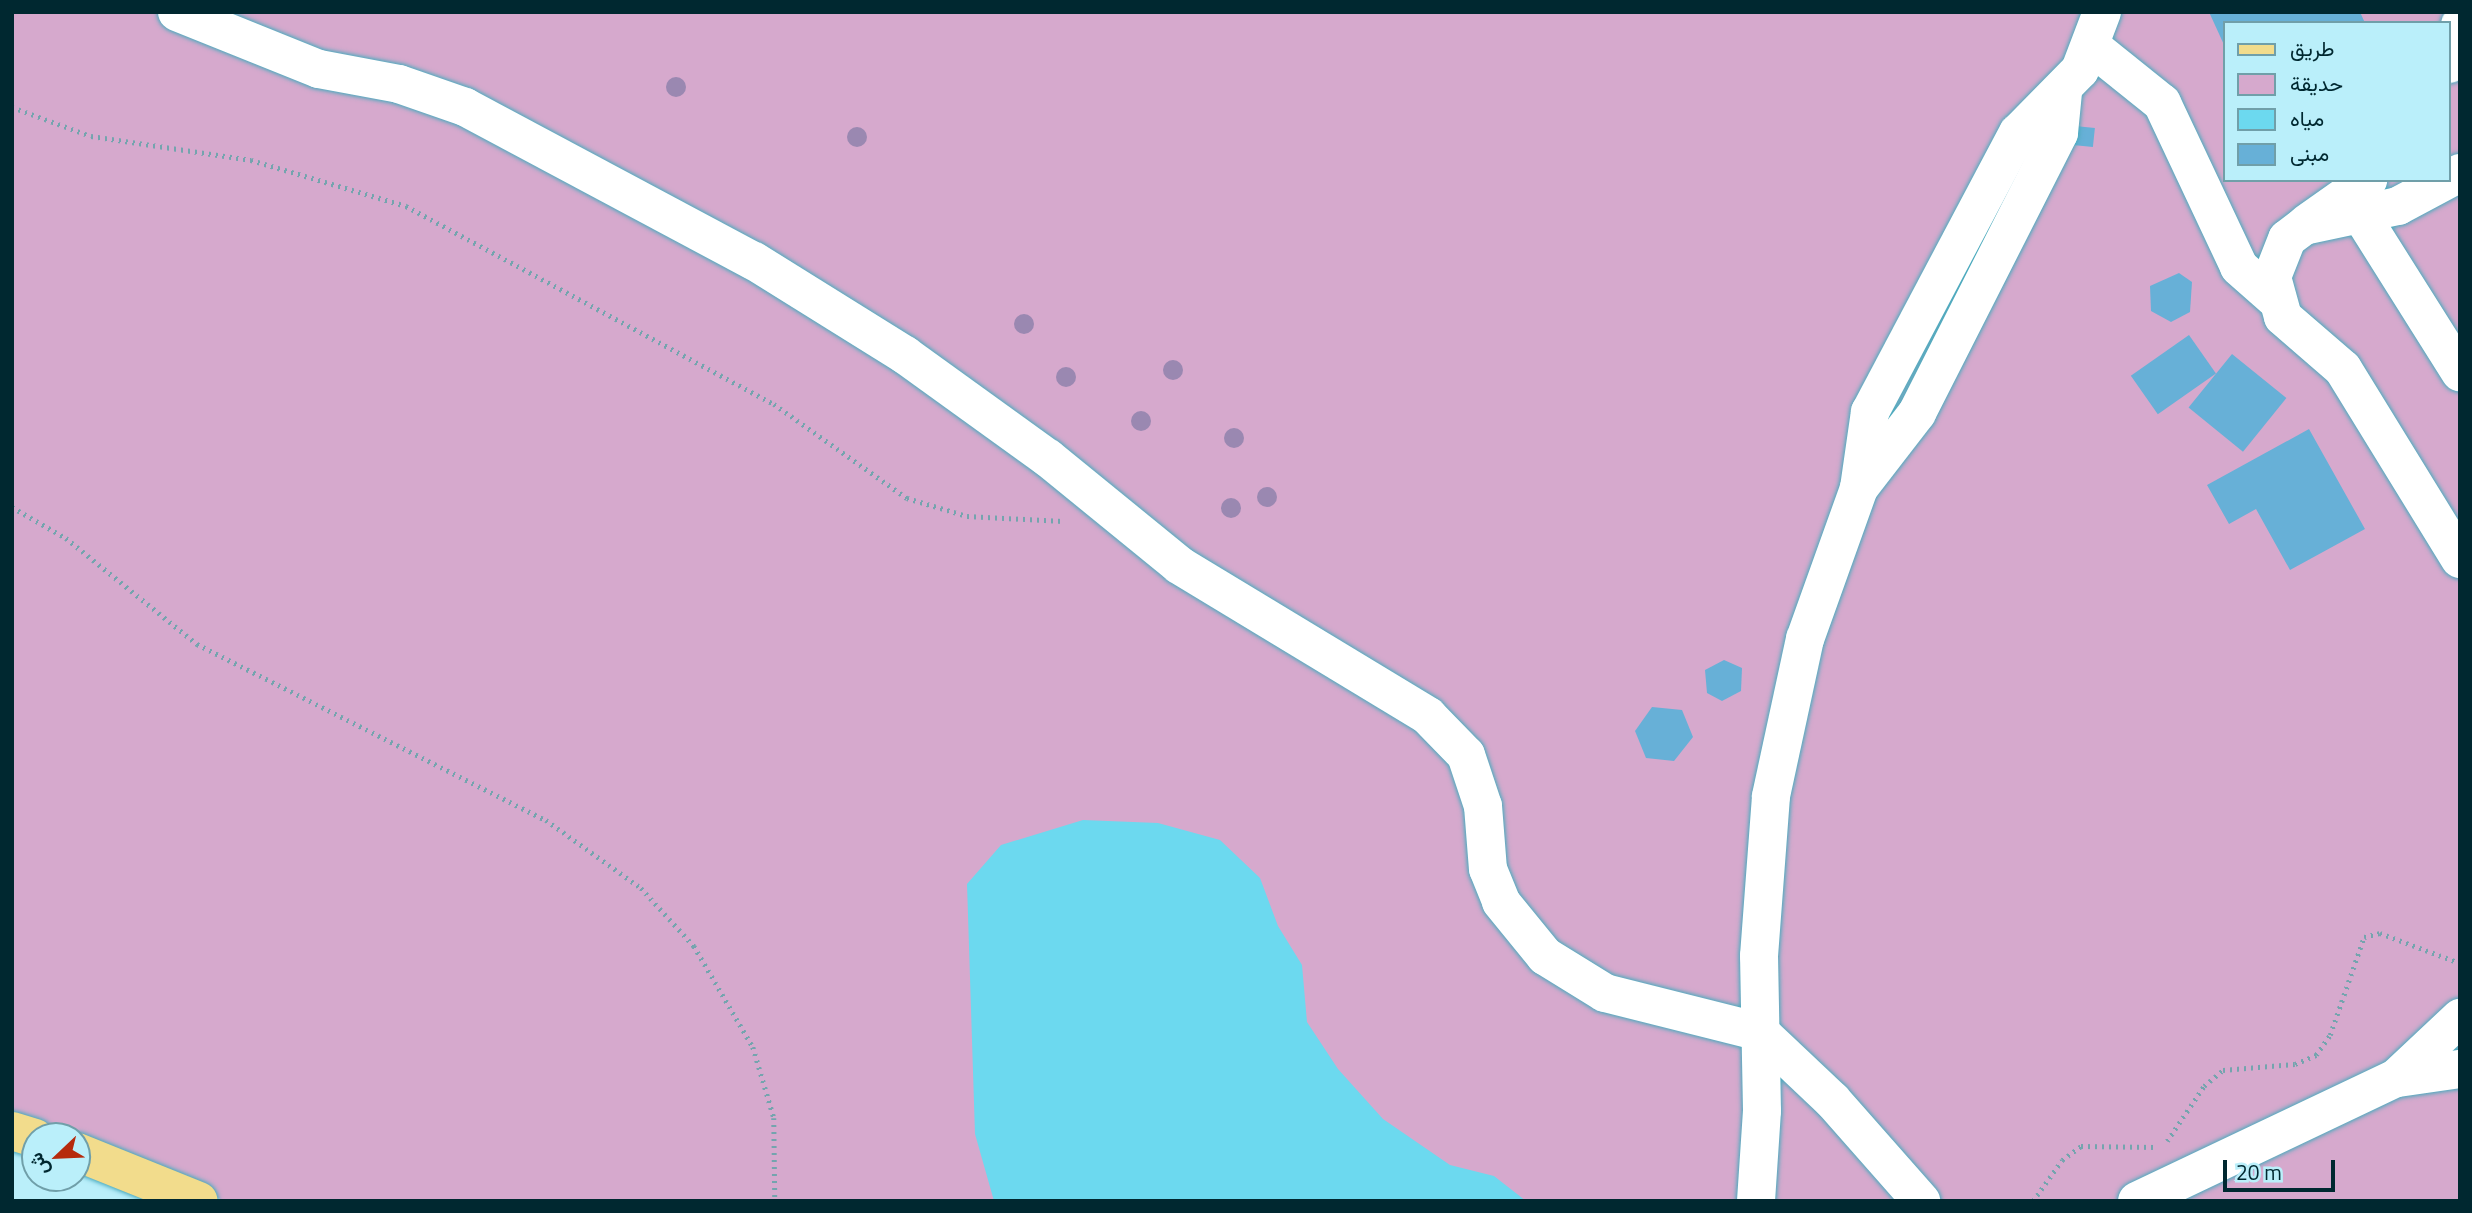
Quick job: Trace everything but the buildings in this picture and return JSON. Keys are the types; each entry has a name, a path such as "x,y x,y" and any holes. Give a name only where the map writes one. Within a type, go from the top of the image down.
{"main road":[{"path":"91,1158 199,1201"}],"lane":[{"path":"177,12 248,29 319,69 433,94 528,138 831,307 978,405 1201,580 1339,658 1448,734 1478,780 1488,869 1502,902 1545,956 1605,993 1760,1032 1832,1100 1921,1201"},
{"path":"2451,57 2460,25"},
{"path":"1756,1201 1762,876 1783,730 1805,639 1859,488 1864,437 1879,388 2018,132 2043,103 2063,92 2097,29 2162,103 2239,267 2274,298 2290,324 2343,369 2460,559"},
{"path":"2274,298 2277,257 2304,226 2364,198 2398,206 2458,180"},
{"path":"2364,198 2460,372"},
{"path":"2396,1078 2460,1018"},
{"path":"2137,1201 2396,1078 2460,1069"}],"path":[{"path":"12,107 91,136 251,160 406,206 774,404 907,498 936,510 1043,521 1123,517"},
{"path":"12,507 66,538 197,644 546,820 641,888 694,946 753,1047 774,1118 775,1201"},
{"path":"2033,1201 2062,1160 2081,1146 2144,1149 2166,1143 2204,1086 2224,1070 2295,1064 2316,1055 2330,1034 2364,937 2380,933 2460,963"}],"green space":[{"path":"12,12 2460,12 2460,1201 225,1201 91,1142 91,1122 21,1122 21,1130 12,1127"}],"water":[{"path":"1083,820 1158,823 1220,840 1260,878 1278,926 1302,965 1307,1022 1338,1069 1383,1119 1450,1165 1494,1176 1526,1201 994,1201 975,1134 967,884 1001,845"}]}
